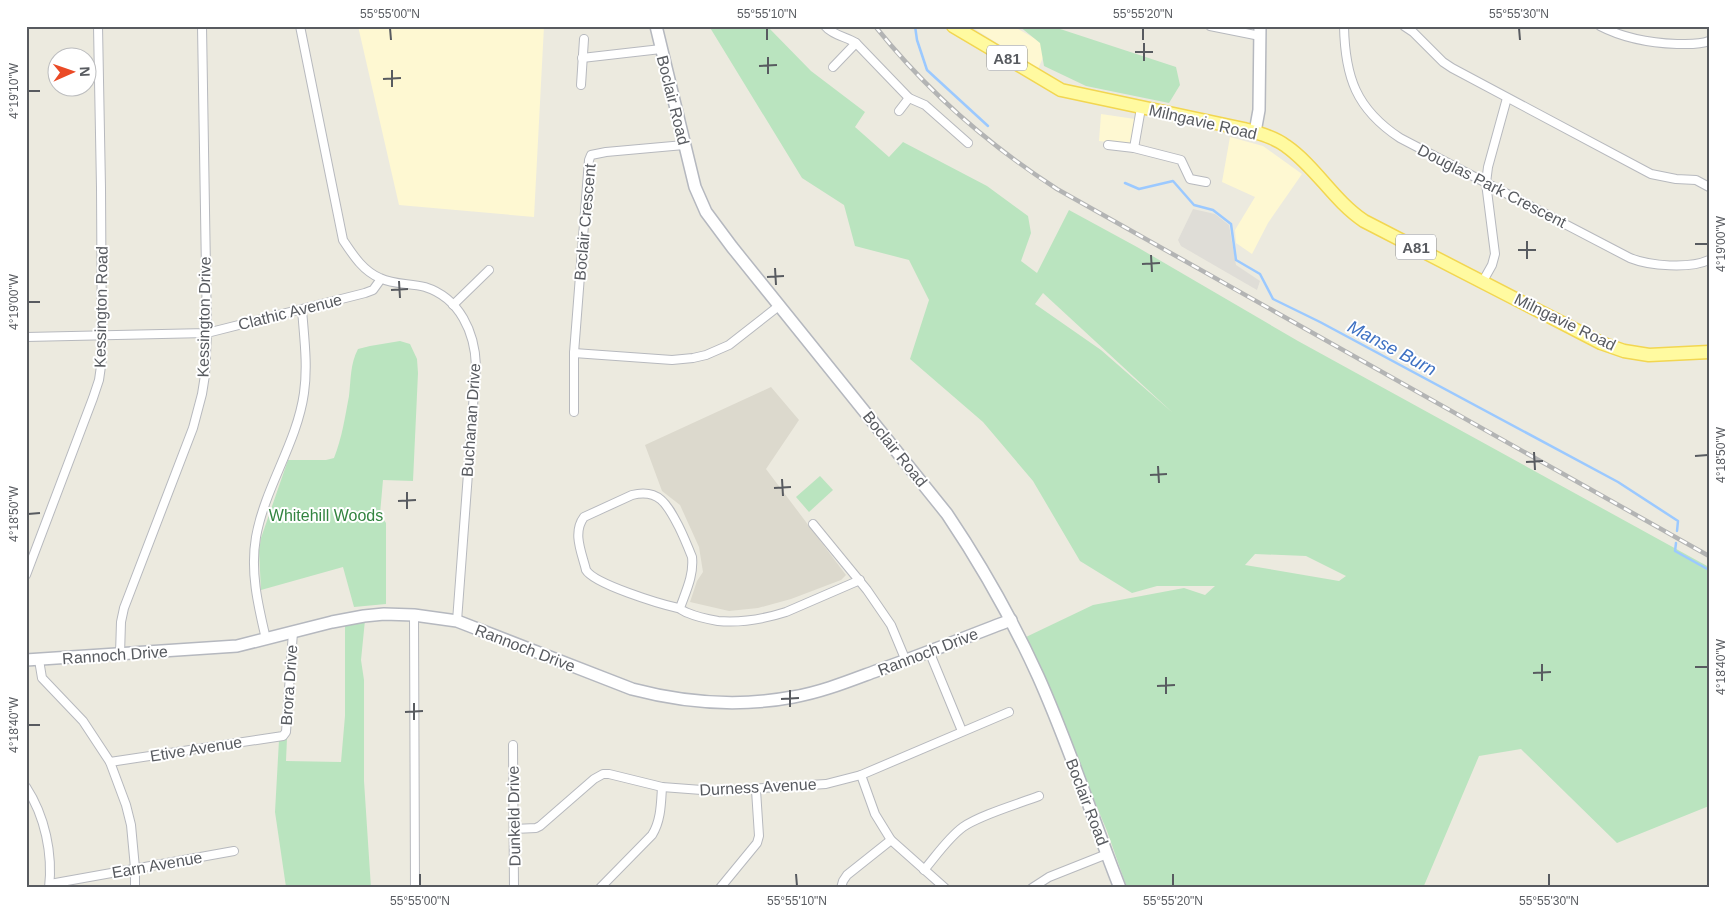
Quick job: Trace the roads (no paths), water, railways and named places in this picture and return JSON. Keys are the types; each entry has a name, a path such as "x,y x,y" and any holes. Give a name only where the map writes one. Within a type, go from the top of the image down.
{"main road":[{"name":"Milngavie Road","path":"953,26 1061,90 1255,132 1285,145 1299,156 1340,202 1364,221 1601,343 1624,351 1649,355 1709,352"}],"street":[{"name":"Kessington Road","path":"26,576 99,380 102,359 98,26"},
{"name":"Kessington Drive","path":"120,654 121,622 124,608 195,420 205,375 207,333 202,26"},
{"name":"Buchanan Drive","path":"300,26 343,240 356,260 370,273 381,279 425,287 444,296 466,322 472,336 476,366 457,621"},
{"name":"Boclair Road","path":"656,26 694,187 702,204 732,246 947,514 978,561 1011,620 1038,677 1099,828 1120,888"},
{"path":"825,26 828,30 856,43 909,98 925,105 968,143"},
{"path":"1210,26 1260,31 1259,110 1255,132"},
{"name":"Douglas Park Crescent","path":"1344,26 1346,64 1355,90 1368,112 1386,129 1400,138 1640,262 1661,266 1701,263 1709,260"},
{"path":"1404,26 1413,32 1443,62 1507,98 1651,174 1676,179 1696,180 1709,187"},
{"path":"1600,26 1623,36 1644,41 1690,44 1709,41"},
{"path":"581,85 584,39"},
{"path":"833,67 856,43"},
{"path":"582,58 661,49"},
{"path":"899,111 909,98"},
{"path":"1483,281 1492,265 1495,254 1486,183 1488,167 1507,98"},
{"path":"1134,148 1141,108"},
{"name":"Boclair Crescent","path":"574,412 574,353 589,160 591,155 684,145"},
{"path":"1108,145 1134,148 1181,160 1190,179 1206,182"},
{"path":"453,305 489,270"},
{"name":"Clathic Avenue","path":"26,337 207,333 374,290 381,279"},
{"path":"574,353 672,360 694,358 729,345 780,306"},
{"path":"266,639 254,576 256,538 293,432 304,394 306,357 302,309"},
{"path":"680,608 691,576 692,557 671,510 665,502 658,497 640,493 584,517 580,522 577,533 588,574 606,583 666,606 680,608 705,619 736,621 762,619 786,612 860,580"},
{"path":"813,524 860,580 891,625 906,661"},
{"name":"Rannoch Drive","path":"26,660 237,646 364,616 384,614 414,615 457,621 632,689 660,696 704,702 754,702 794,697 836,686 1011,620"},
{"path":"414,615 415,888"},
{"name":"Brora Drive","path":"283,736 286,732 293,632"},
{"path":"929,652 962,731"},
{"path":"39,660 42,678 83,721 110,762 128,811 134,847 134,888"},
{"name":"Durness Avenue","path":"514,829 536,828 540,826 594,779 603,774 662,787 716,791 756,790 826,784 861,775 1009,712"},
{"name":"Etive Avenue","path":"110,762 283,736"},
{"name":"Dunkeld Drive","path":"513,745 514,888"},
{"path":"861,775 876,814 891,840 945,888"},
{"path":"26,787 40,815 46,835 49,854 50,886"},
{"path":"600,888 656,829 662,787"},
{"path":"720,888 757,843 756,790"},
{"path":"924,870 965,826 1039,796"},
{"path":"841,888 847,875 891,840"},
{"name":"Earn Avenue","path":"50,886 135,868 234,851"},
{"path":"1032,888 1049,877 1107,854"}],"waterway":[{"name":"Manse Burn","path":"915,26 917,40 927,70 988,126"},
{"name":"Manse Burn","path":"1125,183 1139,189 1173,181 1194,205 1213,210 1231,224 1236,260 1260,274 1273,299 1320,322 1618,482 1678,521 1677,531"},
{"name":"Manse Burn","path":"1676,543 1675,551 1709,570"}],"railway":[{"path":"875,26 916,73 959,115 1006,154 1057,189 1709,556"}],"park label":[{"name":"Whitehill Woods","path":"326,515"}]}
